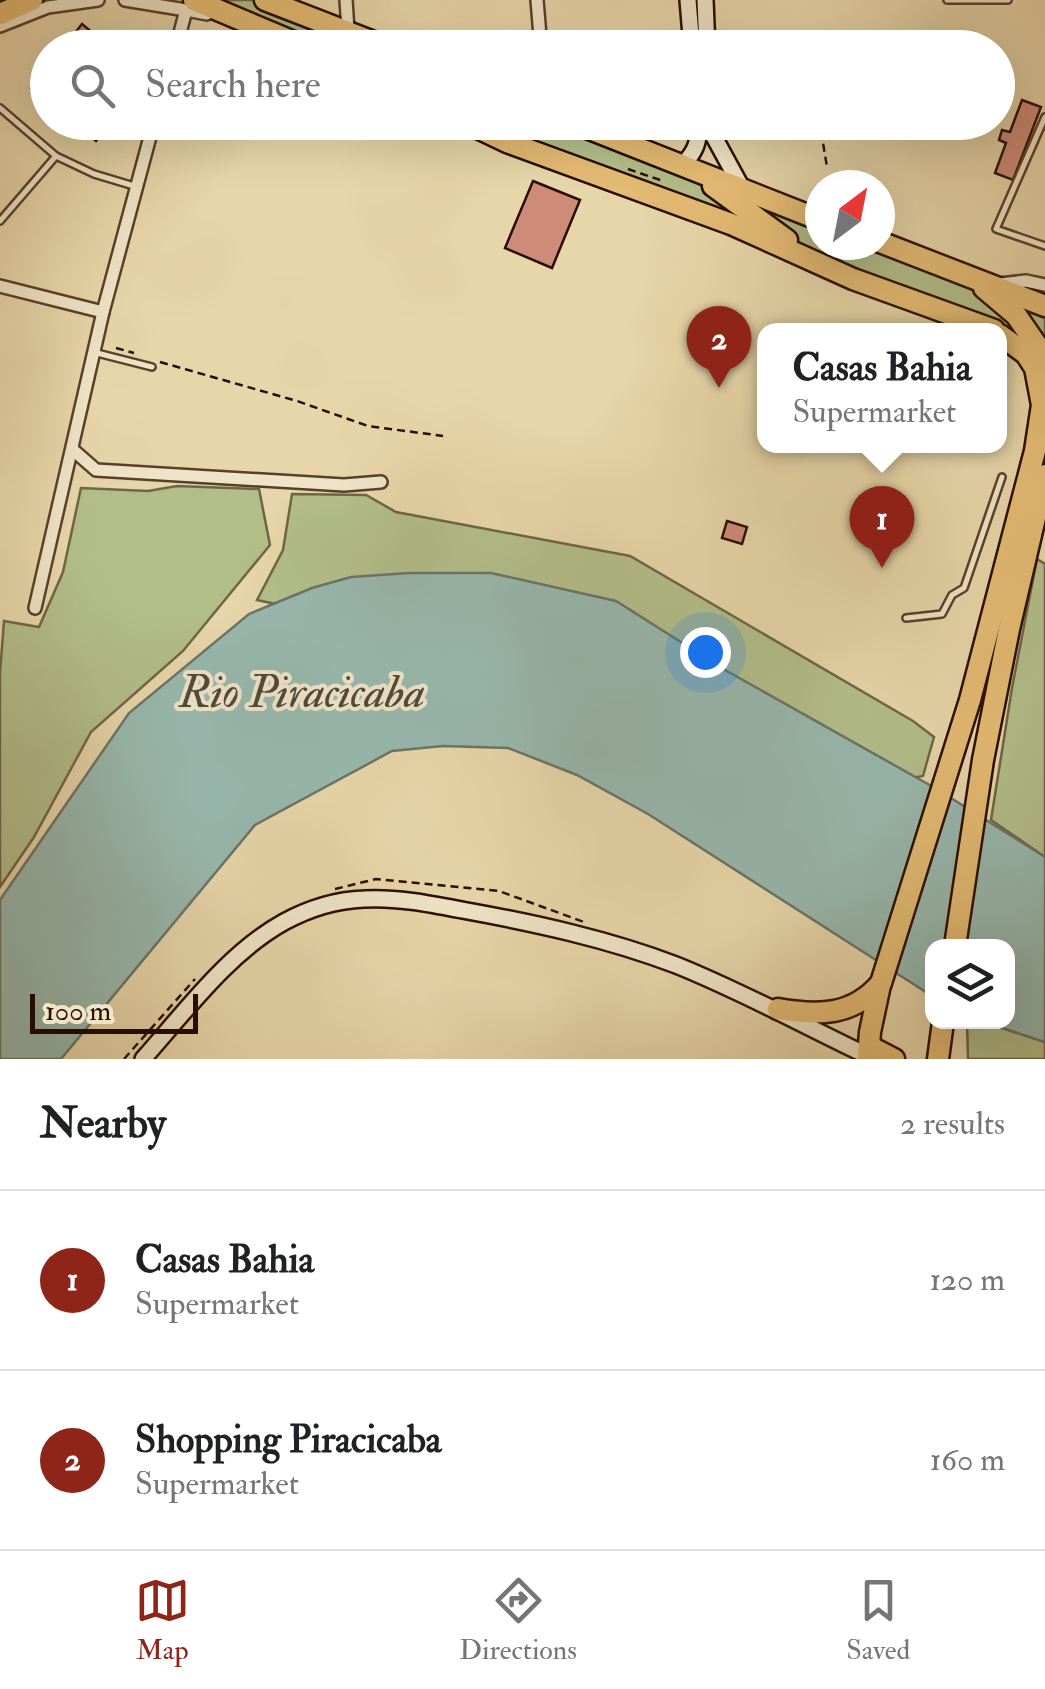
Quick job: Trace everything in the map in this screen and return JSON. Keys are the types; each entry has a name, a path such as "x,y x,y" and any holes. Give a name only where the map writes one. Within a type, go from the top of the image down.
{"highway":[{"path":"0,14 32,0"},
{"path":"265,0 348,30"},
{"path":"190,5 238,16 269,30"},
{"path":"526,140 820,264 972,323"},
{"path":"614,140 805,214"},
{"path":"706,176 714,187 820,264"},
{"path":"895,248 1045,306"},
{"path":"971,277 1016,315 1044,353"},
{"path":"1007,337 1044,353"},
{"path":"894,1059 868,1054 881,983 954,755 1035,451 1042,391 1026,354 1007,340"},
{"path":"956,939 1008,628 1045,476"},
{"path":"773,1009 824,1014 846,1010 865,1000 881,983"}],"main road":[{"path":"688,0 690,30"},
{"path":"705,0 706,30"},
{"path":"681,167 694,153 697,140"},
{"path":"701,140 706,176"},
{"path":"716,140 743,190"},
{"path":"142,1059 259,939 310,910 365,899 402,900 486,914 624,947 678,966 868,1054"}],"street":[{"path":"0,26 48,7 98,0"},
{"path":"126,0 190,5 182,30"},
{"path":"346,0 348,30"},
{"path":"536,0 540,30"},
{"path":"36,608 102,312 149,140"},
{"path":"993,285 1026,281 1045,285"},
{"path":"1,289 102,312"},
{"path":"72,450 96,470 344,485 381,482"}],"lane":[{"path":"947,0 1008,0"},
{"path":"0,108 30,134"},
{"path":"1045,117 996,228 1045,246"},
{"path":"37,140 56,156 94,174 135,186"},
{"path":"0,221 56,156"},
{"path":"95,353 154,364"},
{"path":"906,618 942,614 952,595 964,588 1002,477"}],"path":[{"path":"822,140 827,167"},
{"path":"116,348 148,357"},
{"path":"154,364 296,401 368,426 443,436"},
{"path":"322,894 376,879 499,891 584,922"},
{"path":"124,1059 180,992 206,968"}],"green space":[{"path":"194,0 265,0 345,30 267,30"},
{"path":"508,140 617,140 805,214 805,257"},
{"path":"895,251 1045,306 1045,351 1007,336 1007,323 974,323 814,260 895,260"},
{"path":"177,486 259,489 270,545 183,651 91,732 34,837 0,887 0,673 4,621 39,627 63,572 81,488 148,491"},
{"path":"292,494 366,495 396,512 630,556 913,721 934,737 923,776 912,778 804,715 257,600 283,550"},
{"path":"1037,559 1045,564 1045,857 991,820"},
{"path":"967,1029 1005,1029 1045,1042 1045,1059 968,1059"}],"water":[{"name":"Rio Piracicaba","path":"491,573 616,601 725,670 935,788 1045,857 1045,1042 1005,1029 1015,1029 1015,939 925,939 925,992 648,814 577,775 508,748 443,746 392,751 255,825 61,1059 0,1059 0,900 129,713 249,614 351,577"}],"building":[{"path":"1022,100 1041,107 1013,180 995,173 1006,143 999,140 1015,140 1015,119"},
{"path":"533,181 580,200 552,268 505,248"},
{"path":"727,521 747,527 742,544 722,538"}],"place":[{"name":"Shopping Piracicaba","path":"719,388"},
{"name":"Casas Bahia","path":"882,568"}]}
